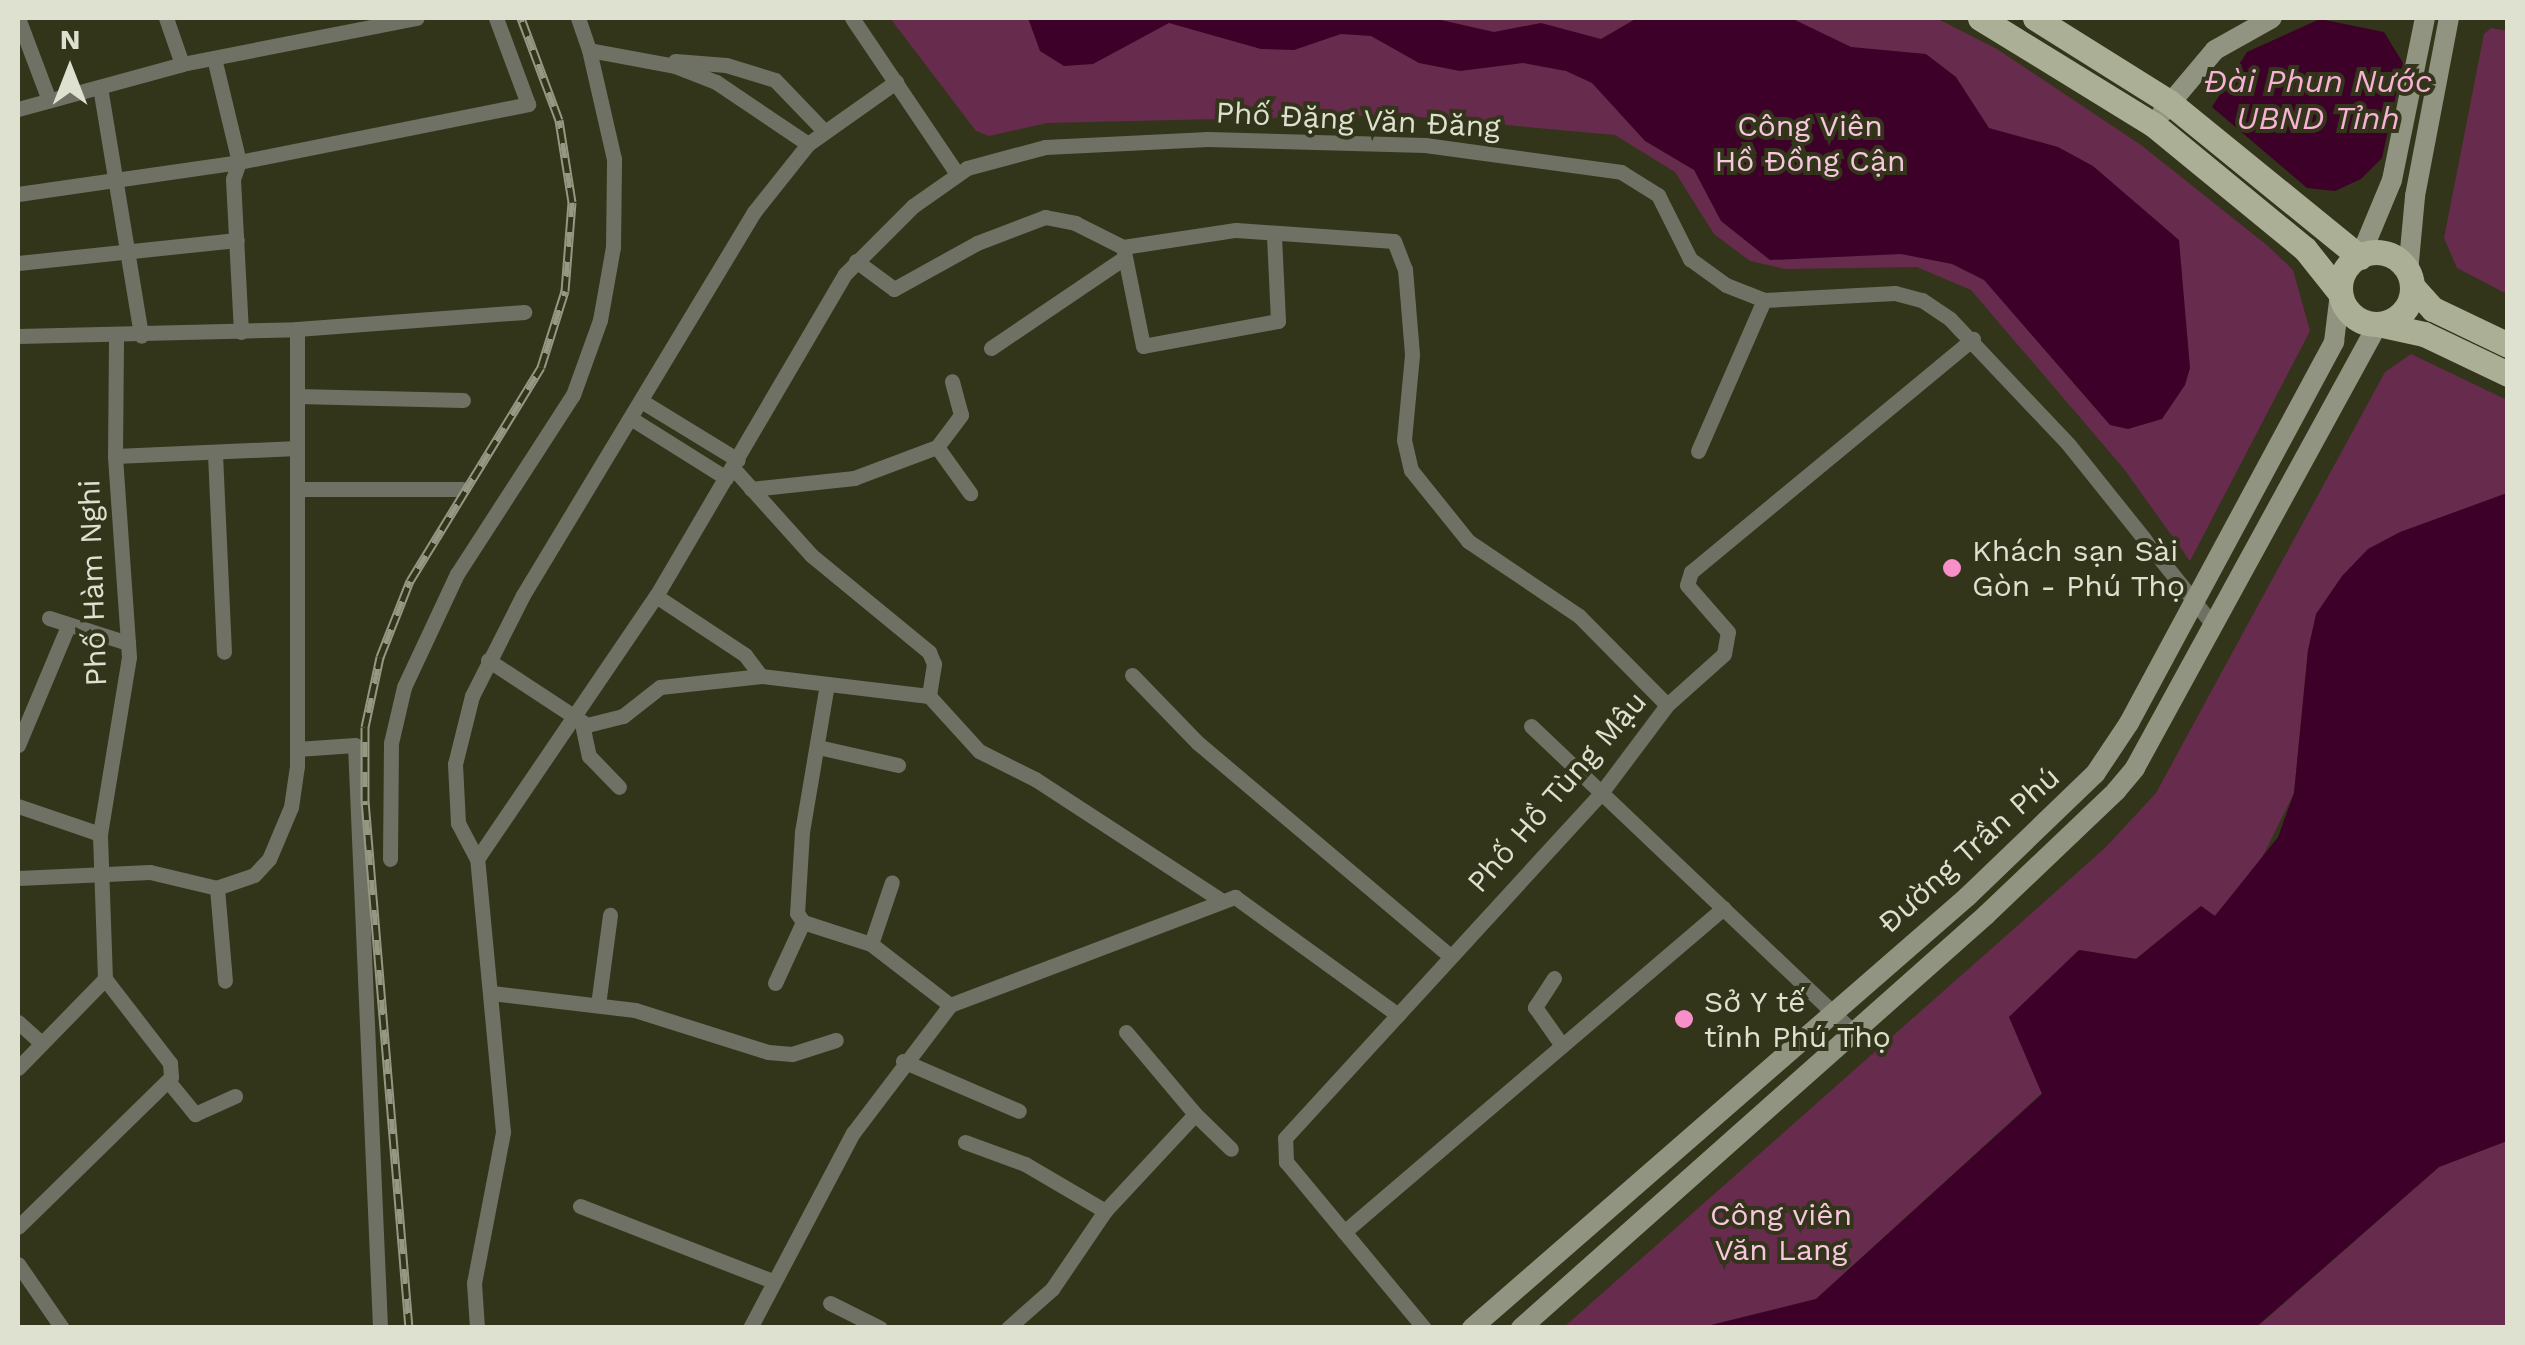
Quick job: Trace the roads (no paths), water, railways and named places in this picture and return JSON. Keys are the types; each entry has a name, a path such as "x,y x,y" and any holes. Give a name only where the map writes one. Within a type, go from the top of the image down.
{"main road":[{"path":"1980,18 2154,125 2305,249 2353,316 2424,334 2508,374"},
{"path":"2035,18 2169,102 2360,256 2387,254 2433,308 2508,345"},
{"path":"2154,125 2169,102 2216,50 2272,18"},
{"path":"2340,293 2344,272 2360,256 2392,180 2425,18"},
{"path":"2378,324 2403,312 2410,279 2415,196 2449,18"},
{"name":"Đường Trần Phú","path":"1472,1328 1834,1012 2096,774 2195,602 2334,342 2340,293"},
{"name":"Đường Trần Phú","path":"1521,1328 1854,1032 2116,791 2213,626 2378,324"},
{"path":"2096,774 2116,791"}],"street":[{"path":"18,18 50,100"},
{"path":"166,18 182,64"},
{"path":"18,109 182,64 380,22 417,18"},
{"path":"18,194 239,162 528,104 496,18"},
{"path":"390,859 391,743 404,687 457,574 573,395 600,320 614,247 614,159 578,18"},
{"path":"477,859 578,723 732,468 805,333 856,261 956,172 852,18"},
{"path":"589,50 656,61 712,63 766,76 825,132"},
{"path":"214,58 239,162 233,180 242,332"},
{"path":"656,61 738,94 808,144"},
{"path":"477,1328 474,1283 503,1132 477,859 458,823 455,764 488,660 643,402 715,270 808,144 896,82"},
{"path":"100,87 141,336"},
{"name":"Phố Đặng Văn Đăng","path":"956,172 1045,147 1208,139 1425,145 1586,165 1637,178 1670,212 1690,259 1726,286 1764,300 1895,293 1922,300 1972,339 2104,486 2213,626"},
{"path":"856,261 894,288 977,242 1045,217 1076,223 1124,253 1143,346 1278,320 1274,236"},
{"path":"991,348 1124,253 1207,231 1274,236 1360,235 1400,246 1414,382 1404,440 1411,470 1468,541 1579,616 1667,705"},
{"path":"18,262 237,240"},
{"path":"1698,452 1764,300"},
{"path":"18,336 242,332 524,312"},
{"path":"18,878 150,872 217,888 254,875 268,859 291,807 297,749 297,329"},
{"name":"Phố Hàm Nghi","path":"105,979 100,834 128,643 116,456 116,336"},
{"name":"Phố Hồ Tùng Mậu","path":"1424,1328 1344,1232 1282,1149 1450,956 1601,793 1667,705 1729,647 1728,632 1687,585 1691,572 1972,339"},
{"path":"751,489 854,478 937,448 961,415 952,381"},
{"path":"297,396 463,400"},
{"path":"643,402 732,468 812,555 928,652 934,664 929,696"},
{"path":"632,419 732,468"},
{"path":"116,456 297,448"},
{"path":"937,448 970,494"},
{"path":"215,454 224,652"},
{"path":"297,489 462,489"},
{"path":"656,596 745,654 761,676"},
{"path":"50,618 128,643"},
{"path":"18,746 68,626"},
{"path":"488,660 578,723 589,756 619,787"},
{"path":"1132,675 1198,744 1450,956"},
{"path":"578,723 609,722 660,688 761,676 929,696 979,751 1035,778 1219,899"},
{"path":"776,983 803,922 794,901 827,684"},
{"path":"1531,726 1854,1032"},
{"path":"297,749 355,746 380,1328"},
{"path":"818,747 898,766"},
{"path":"18,806 100,834"},
{"path":"871,944 892,882"},
{"path":"217,888 225,982"},
{"path":"750,1328 770,1280 833,1166 903,1062 950,1006 1219,899 1248,900 1398,1015"},
{"path":"1344,1232 1723,908"},
{"path":"598,1004 610,915"},
{"path":"803,922 871,944 950,1006"},
{"path":"1554,978 1535,1007 1561,1044"},
{"path":"18,1068 105,979 170,1063 168,1080 18,1227"},
{"path":"492,994 598,1004 658,1016 768,1052 792,1054 836,1040"},
{"path":"18,1022 41,1043"},
{"path":"1126,1032 1231,1149"},
{"path":"903,1062 1019,1111"},
{"path":"168,1080 195,1114 235,1096"},
{"path":"1008,1328 1061,1278 1105,1211 1196,1114"},
{"path":"965,1142 1025,1164 1105,1211"},
{"path":"580,1206 770,1280"},
{"path":"18,1264 62,1328"},
{"path":"830,1303 880,1328"}],"water":[{"path":"1028,18 1432,18 1494,32 1541,23 1601,39 1637,18 1791,18 1851,47 1926,54 1956,77 1989,128 2058,147 2093,166 2179,240 2190,368 2185,385 2162,419 2128,429 2110,425 1984,280 1952,264 1901,254 1770,260 1721,221 1694,170 1645,141 1592,83 1566,71 1523,63 1460,71 1419,63 1371,36 1341,34 1294,50 1261,49 1169,23 1093,64 1064,66 1040,51"},
{"name":"Đài Phun Nước UBND Tỉnh","path":"2320,19 2384,32 2403,63 2382,158 2361,179 2335,191 2307,188 2212,107 2247,52"},
{"path":"2507,493 2507,1141 2439,1167 2256,1327 1703,1327 1816,1299 2042,1094 2009,1017 2079,950 2136,959 2201,906 2215,916 2278,837 2294,793 2308,650 2316,614 2342,576 2368,549 2400,532"}],"railway":[{"path":"409,1328 365,801 365,727 380,657 410,581 541,367 565,291 572,202 559,120 521,18"}],"place":[{"name":"Khách sạn Sài Gòn - Phú Thọ","path":"1952,568"},
{"name":"Sở Y tế tỉnh Phú Thọ","path":"1684,1019"}],"park label":[{"name":"Công Viên Hồ Đồng Cận","path":"1810,143"},
{"name":"Công viên Văn Lang","path":"1781,1232"}]}
